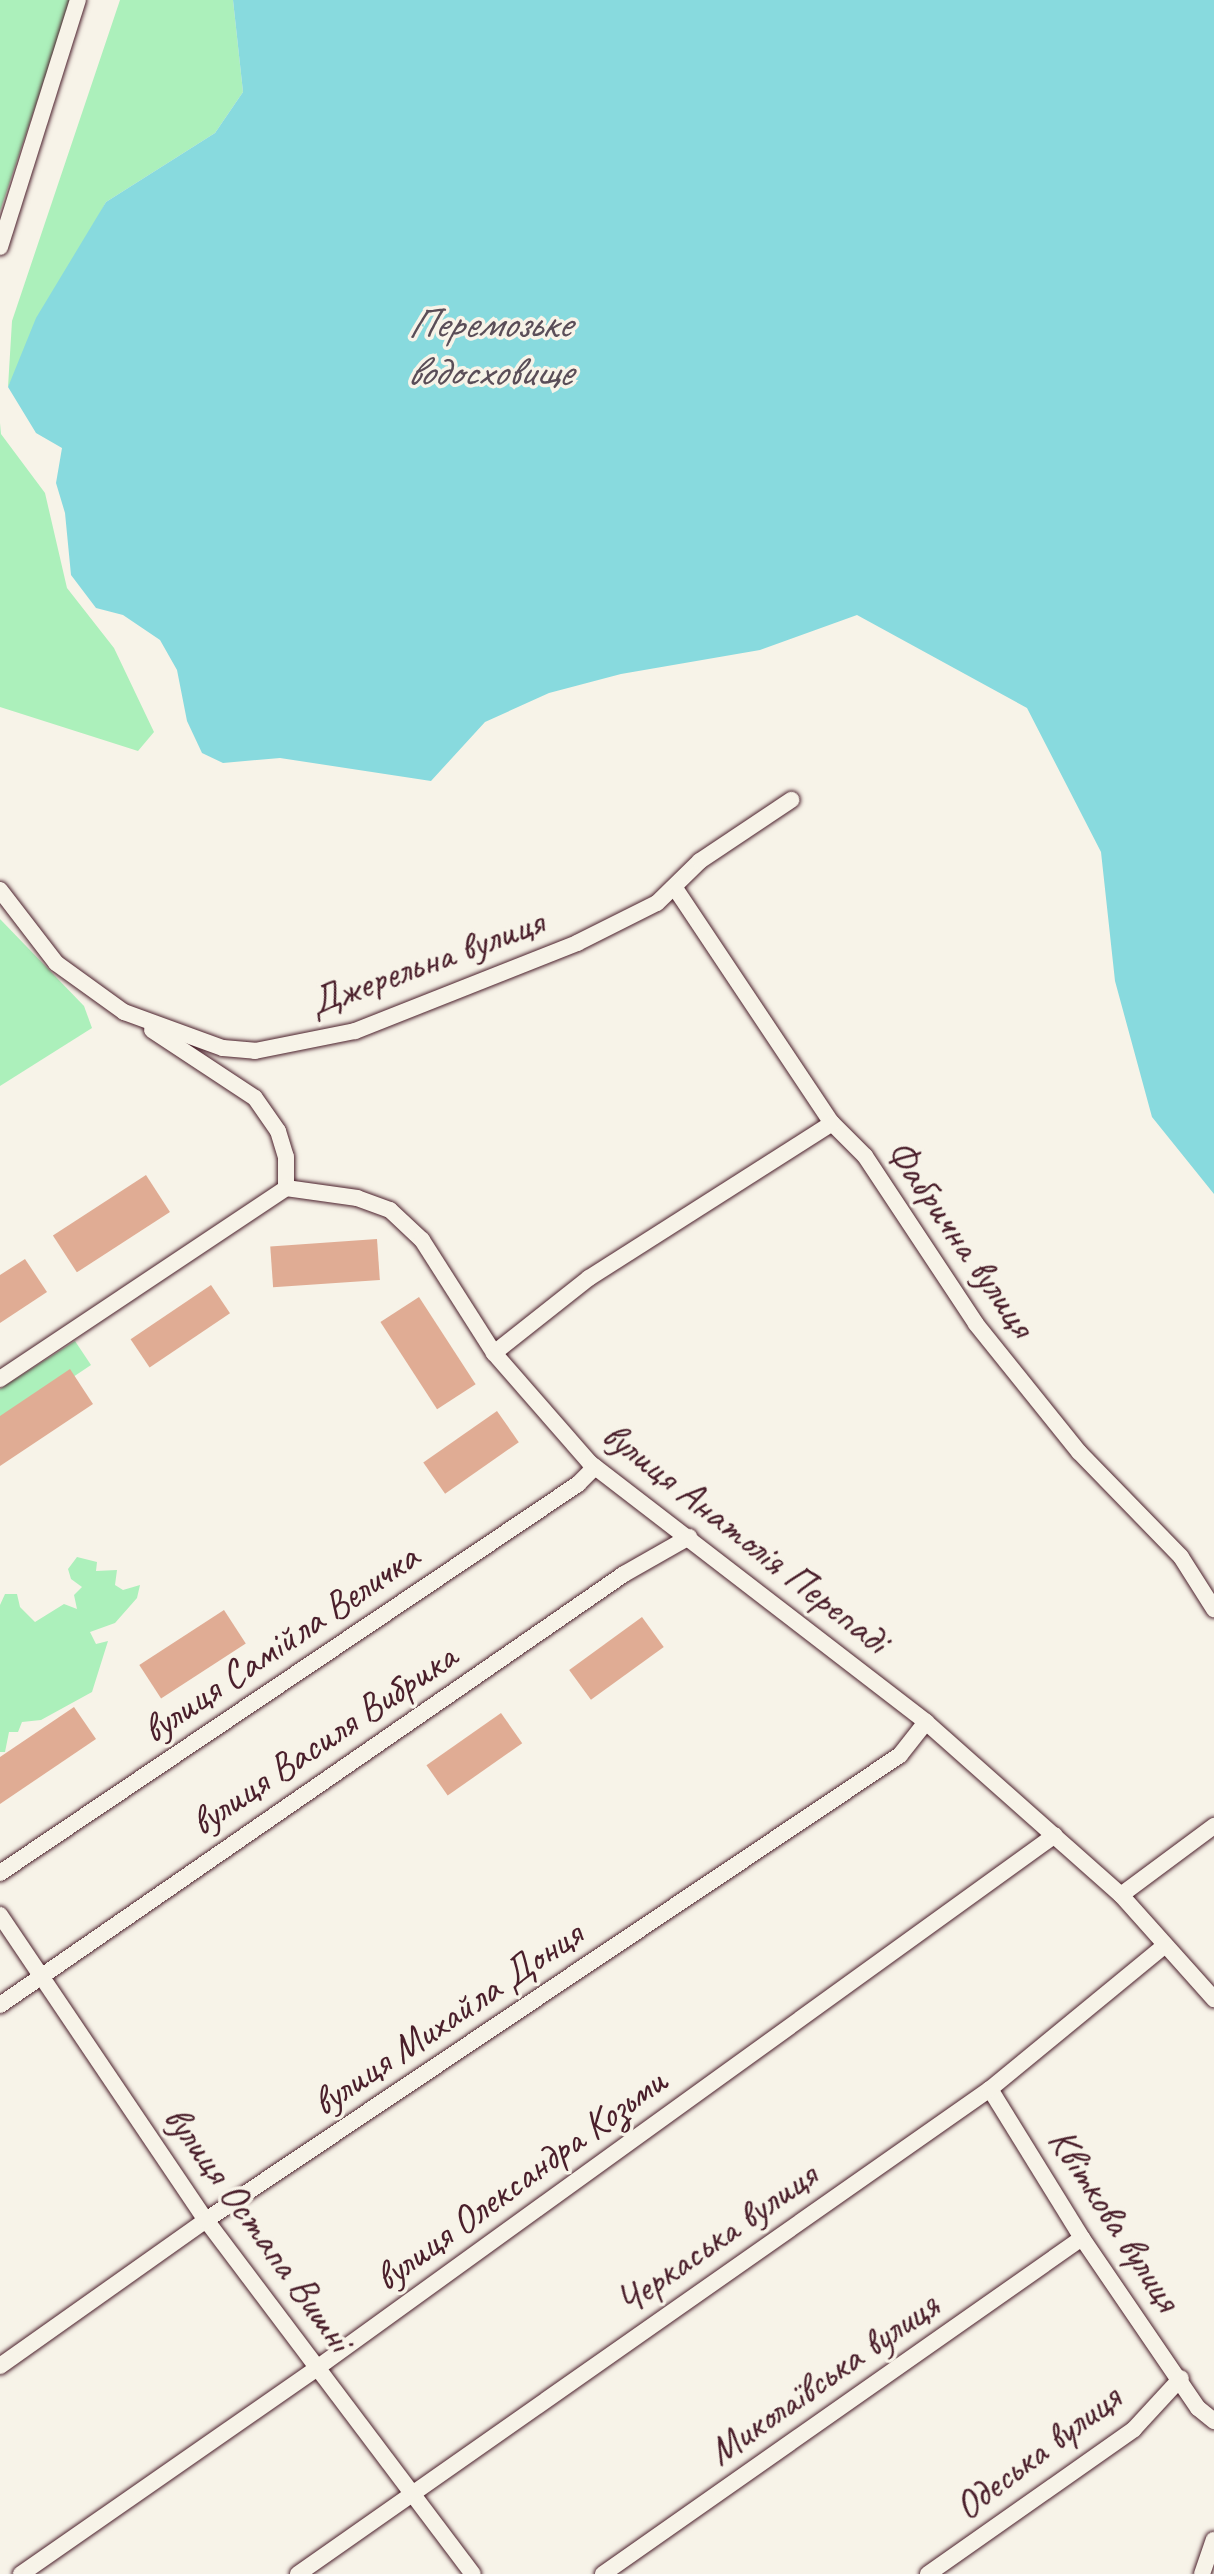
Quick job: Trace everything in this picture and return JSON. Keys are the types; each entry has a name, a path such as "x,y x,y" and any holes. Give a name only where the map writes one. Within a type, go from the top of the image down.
{"street":[{"path":"0,247 78,0"},
{"name":"Джерельна вулиця","path":"0,890 56,963 124,1012 213,1045 255,1051 355,1031 511,973 657,903 700,861 791,800"},
{"name":"Фабрична вулиця","path":"675,888 832,1123 865,1156 976,1324 1079,1452 1181,1557 1214,1609"},
{"path":"0,1379 286,1188 286,1157 278,1131 255,1098 124,1012"},
{"path":"494,1353 589,1278 832,1123"},
{"name":"вулиця Анатолія Перепаді","path":"286,1188 357,1198 390,1210 422,1240 494,1353 595,1467 926,1722 1121,1895 1214,1999"},
{"name":"вулиця Самійла Величка","path":"0,1873 578,1484 595,1467"},
{"name":"вулиця Василя Вибрика","path":"0,2005 624,1574 689,1537"},
{"name":"вулиця Михайла Донця","path":"0,2366 206,2220 900,1755 926,1722"},
{"path":"1121,1895 1214,1826"},
{"name":"вулиця Олександра Козьми","path":"21,2574 317,2368 1055,1835"},
{"name":"вулиця Остапа Вишні","path":"0,1915 206,2220 473,2574"},
{"name":"Черкаська вулиця","path":"298,2574 409,2492 990,2089 1164,1946"},
{"name":"Квіткова вулиця","path":"990,2089 1082,2238 1181,2378 1198,2408 1214,2421"},
{"name":"Миколаївська вулиця","path":"603,2574 1082,2238"},
{"name":"Одеська вулиця","path":"928,2574 1134,2429 1181,2378"},
{"path":"1202,2574 1214,2540"}],"green space":[{"path":"0,0 71,0 0,211"},
{"path":"120,0 233,0 243,92 215,133 106,202 8,387 12,321"},
{"path":"0,423 1,434 45,493 67,588 114,648 154,732 138,751 0,707"},
{"path":"0,919 84,1006 92,1028 0,1086"},
{"path":"75,1341 91,1365 0,1426 0,1389"},
{"path":"77,1557 97,1562 96,1571 117,1570 115,1585 123,1590 140,1585 137,1598 115,1623 90,1632 96,1644 108,1641 92,1692 41,1720 22,1722 18,1732 9,1732 5,1752 0,1752 0,1605 5,1594 17,1594 20,1607 35,1622 64,1604 77,1609 74,1595 82,1587 71,1579 68,1569"}],"water":[{"name":"Перемозьке водосховище","path":"233,0 1214,0 1214,1194 1152,1117 1115,981 1101,852 1027,708 857,615 760,650 621,674 549,693 485,722 431,781 280,758 223,763 202,753 187,721 177,670 160,640 123,615 96,608 71,575 65,513 56,483 62,448 36,433 8,387 36,318 106,202 215,133 243,92"}],"building":[{"path":"146,1175 170,1212 77,1272 53,1235"},
{"path":"377,1239 380,1280 273,1287 270,1246"},
{"path":"25,1259 47,1292 0,1323 0,1275"},
{"path":"211,1285 230,1313 150,1367 131,1339"},
{"path":"419,1297 476,1384 437,1409 380,1322"},
{"path":"70,1369 93,1404 0,1466 0,1416"},
{"path":"497,1411 519,1442 445,1494 423,1463"},
{"path":"224,1610 246,1644 161,1699 139,1665"},
{"path":"642,1617 664,1647 591,1700 569,1670"},
{"path":"74,1707 96,1739 0,1804 0,1757"},
{"path":"501,1713 522,1743 448,1796 426,1765"}]}
